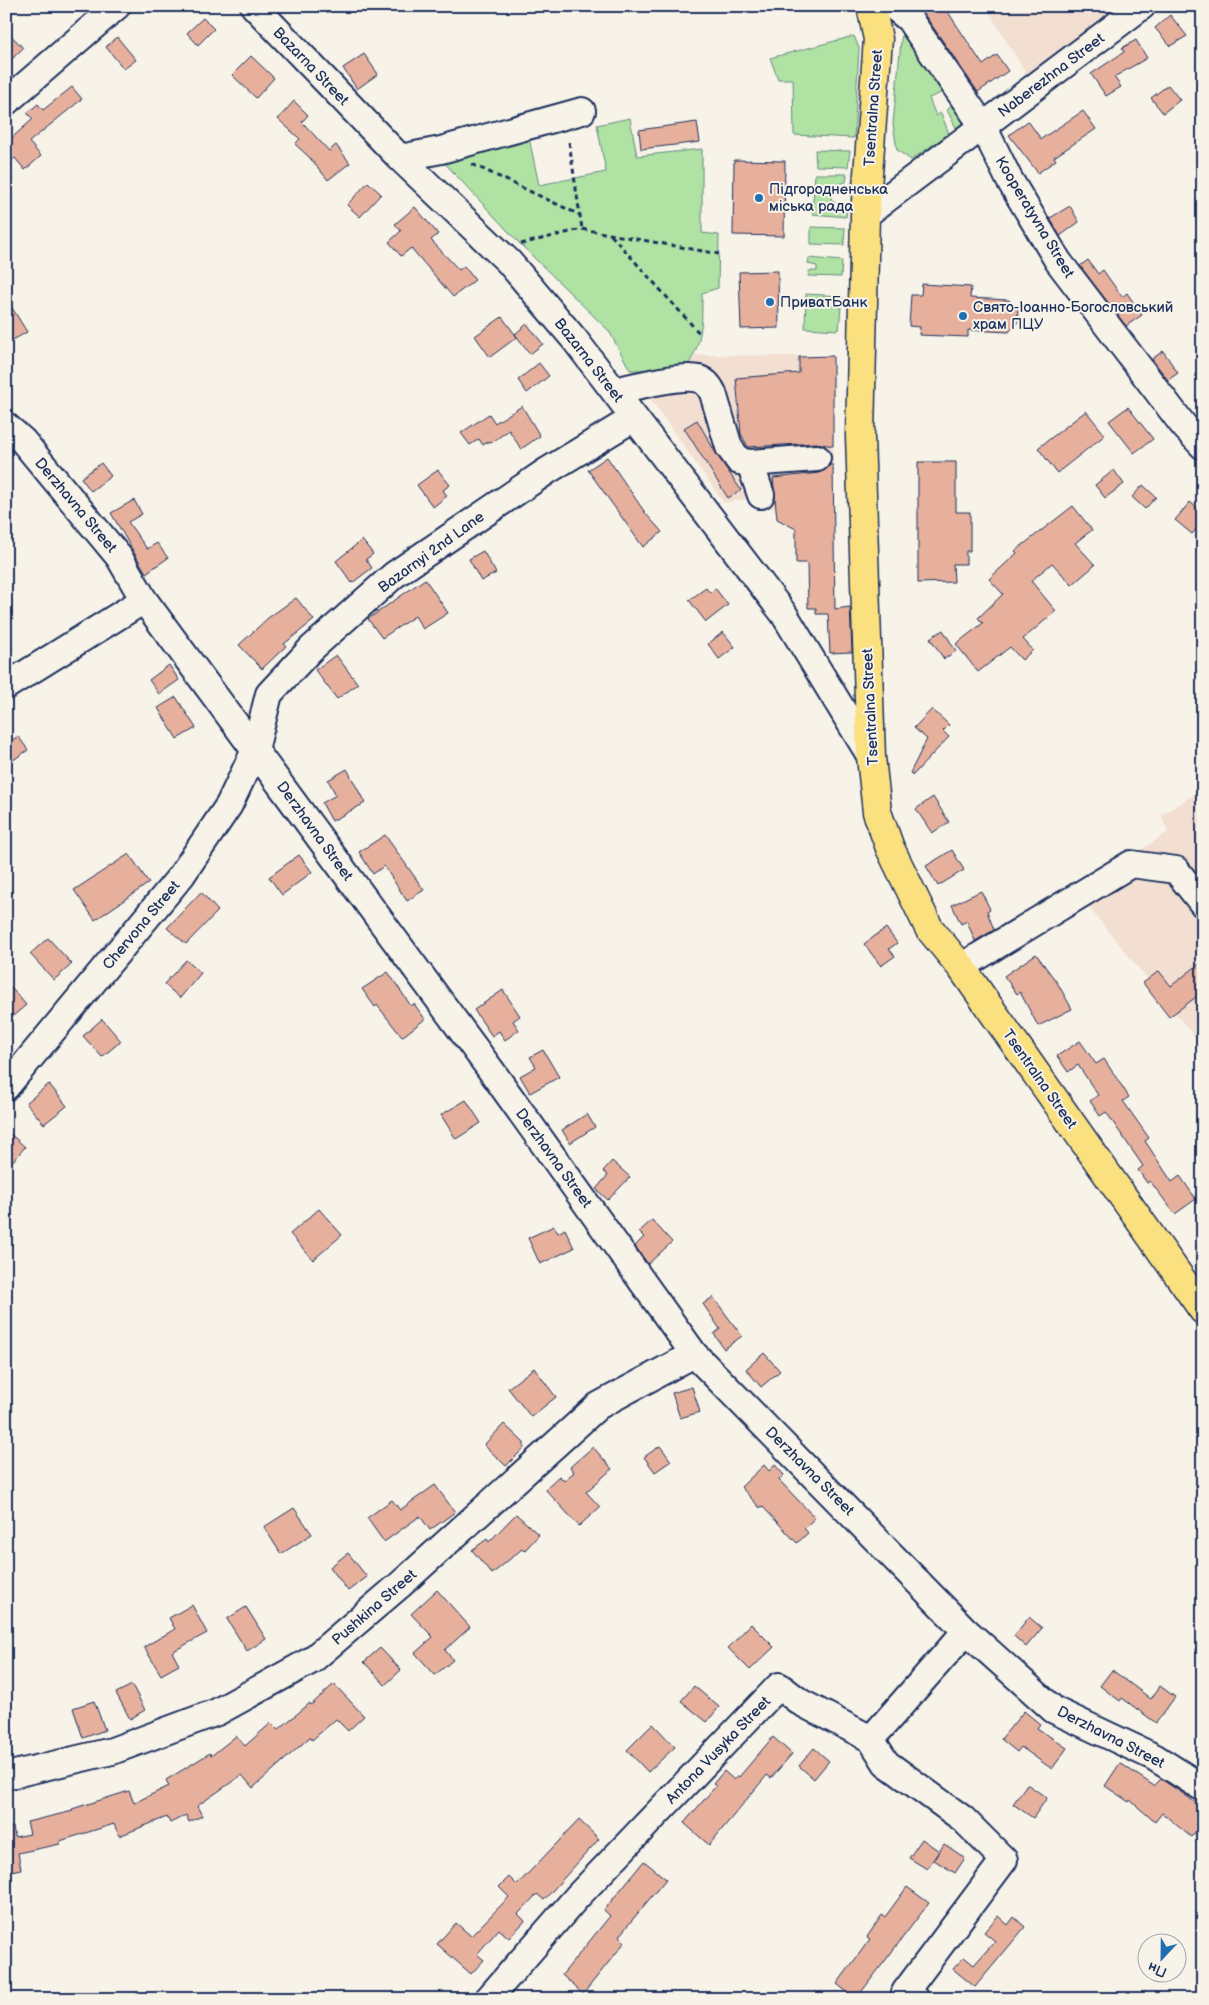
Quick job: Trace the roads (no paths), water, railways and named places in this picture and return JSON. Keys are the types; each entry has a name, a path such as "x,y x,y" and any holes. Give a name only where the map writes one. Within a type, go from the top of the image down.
{"main road":[{"name":"Tsentralna Street","path":"871,6 878,39 865,215 860,436 871,757 877,812 890,848 929,928 961,967 1203,1310"}],"street":[{"path":"6,102 117,6"},
{"name":"Bazarna Street","path":"254,6 400,158 502,255 575,340 784,614 871,757"},
{"name":"Kooperatyvna Street","path":"893,6 909,19 983,126 1009,179 1058,261 1184,426 1203,446"},
{"name":"Naberezhna Street","path":"865,215 1142,6"},
{"path":"400,158 441,150 582,111"},
{"path":"614,391 647,382 699,379 709,386 713,393 733,454 739,461 750,463 817,458"},
{"name":"Bazarnyi 2nd Lane","path":"255,750 269,694 311,649 394,576 547,471 634,418"},
{"name":"Derzhavna Street","path":"6,426 23,441 119,557 144,600 493,1073 694,1354 966,1631 1054,1710 1154,1757 1203,1788"},
{"path":"750,463 761,495"},
{"path":"6,686 144,600"},
{"name":"Chervona Street","path":"6,1087 181,876 229,805 255,750"},
{"path":"961,967 1131,864 1176,870 1203,904"},
{"name":"Pushkina Street","path":"6,1776 112,1751 217,1712 312,1660 400,1584 598,1406 694,1354"},
{"path":"915,1999 905,1992 1004,1860 963,1819 886,1763 871,1739 966,1631"},
{"name":"Antona Vusyka Street","path":"488,1999 577,1897 779,1686 800,1702 871,1739"}],"place":[{"name":"Підгородненська міська рада","path":"759,198"},
{"name":"ПриватБанк","path":"770,302"},
{"name":"Свято-Іоанно-Богословський храм ПЦУ","path":"963,316"}]}
